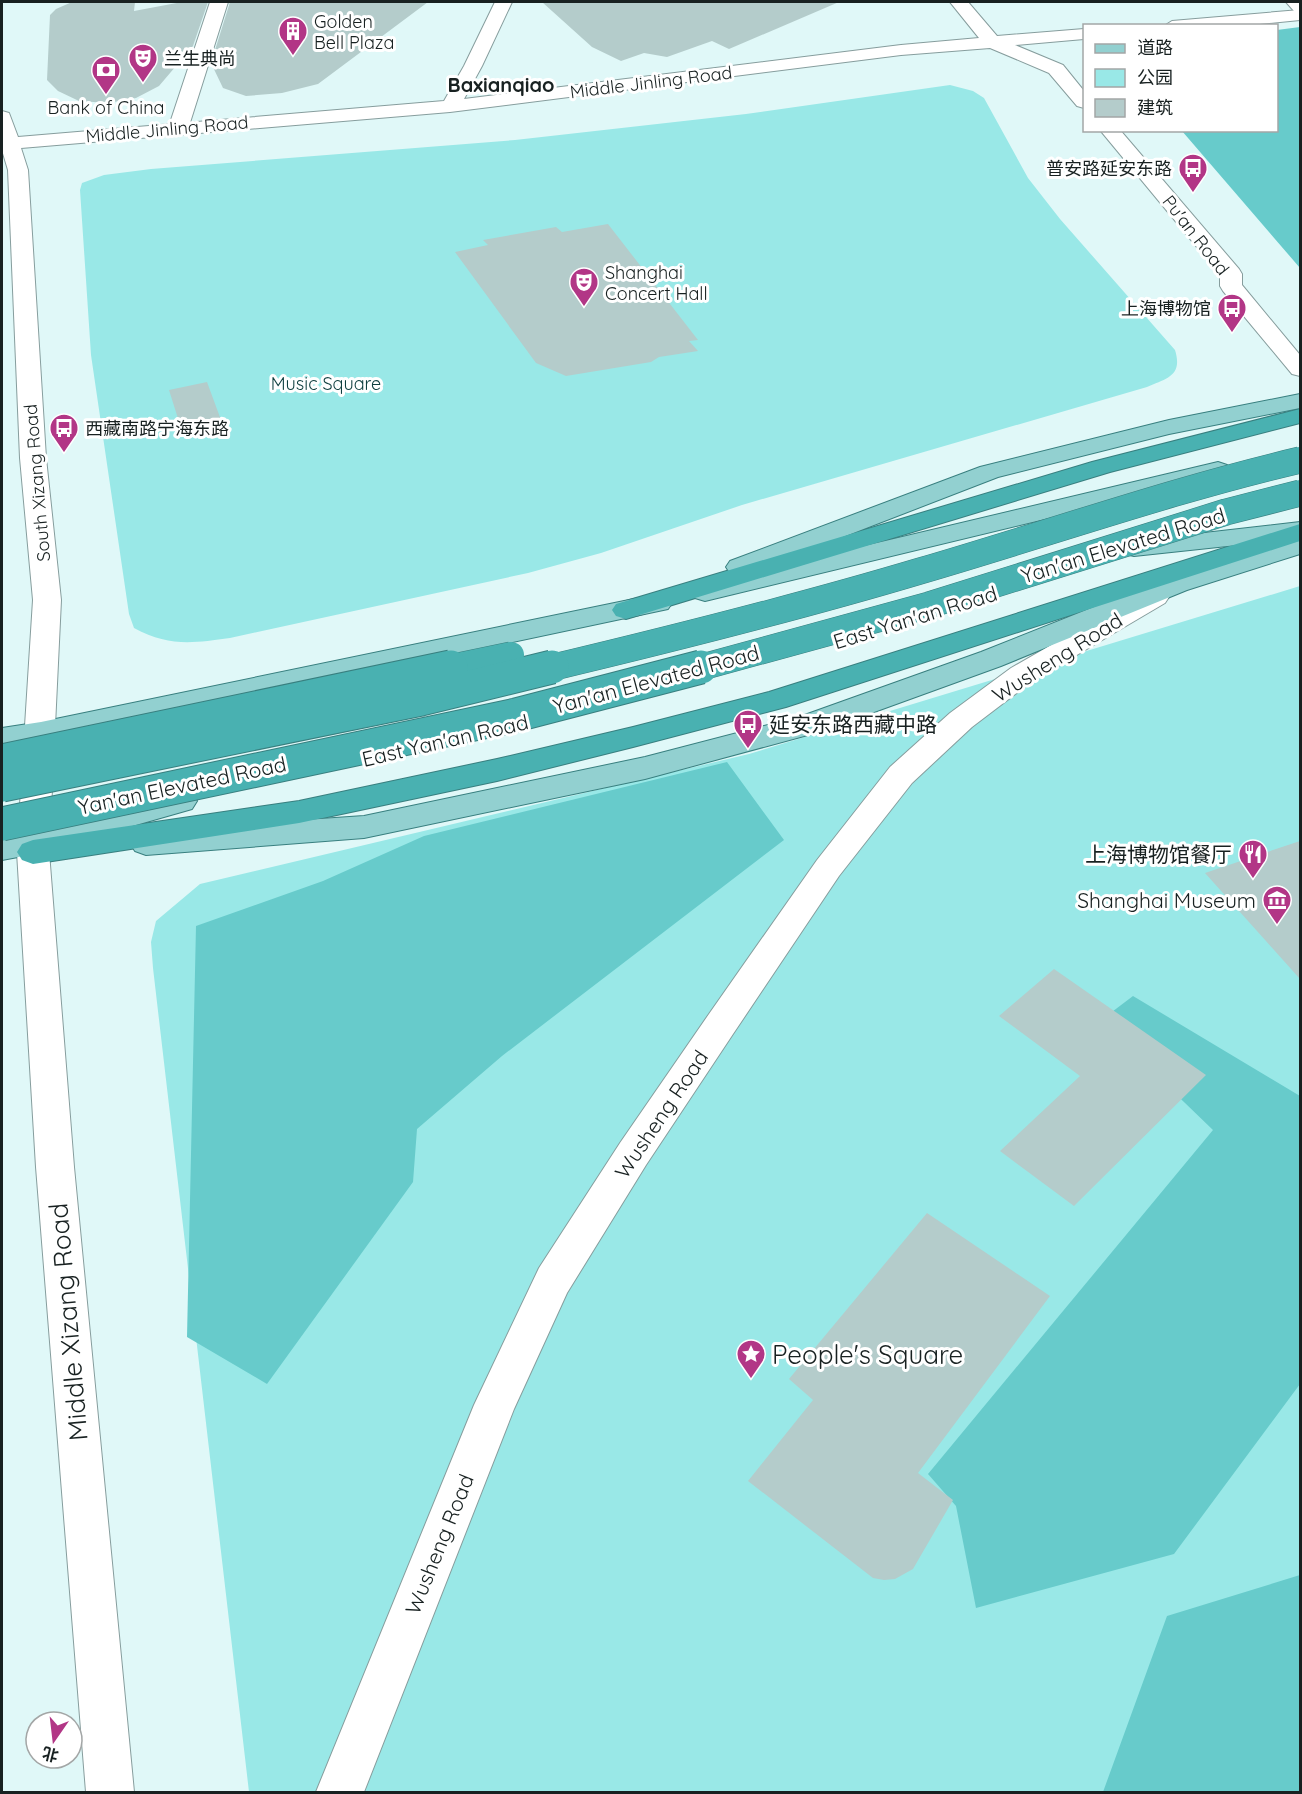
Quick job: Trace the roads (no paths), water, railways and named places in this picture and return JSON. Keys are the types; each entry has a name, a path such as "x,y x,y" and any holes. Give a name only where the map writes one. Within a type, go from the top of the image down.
{"highway":[{"path":"626,610 1101,466 1300,416"},
{"path":"2,761 541,649 675,618 812,582 1222,460 1300,442"},
{"name":"Yan'an Elevated Road","path":"2,785 421,699 746,621 932,568 1244,473 1300,460"},
{"name":"Yan'an Elevated Road","path":"2,824 539,709 730,660 929,605 1226,512 1300,493"},
{"path":"17,849 299,812 497,770 776,700 1300,531"}],"main road":[{"path":"626,610 989,472 1169,428 1300,401"},
{"path":"2,738 41,732 626,610 1224,468 1300,454"},
{"name":"East Yan'an Road","path":"17,849 163,805 654,691 904,623 1134,548 1300,501"},
{"path":"1134,548 1300,531"},
{"path":"17,849 364,826 645,768 808,725 991,659 1178,584 1300,546"}],"street":[{"path":"178,129 219,2"},
{"path":"450,106 473,66 503,2"},
{"path":"959,2 992,42 1056,69 1083,101"},
{"path":"1295,2 1300,7"},
{"path":"1195,24 1300,15"},
{"name":"Middle Jinling Road","path":"5,144 311,116 450,106 901,50 1083,34"},
{"name":"South Xizang Road","path":"2,117 5,144 18,170 33,459 47,600 41,732 17,849"},
{"name":"Pu'an Road","path":"1111,132 1231,274 1231,286 1300,369"},
{"name":"Wusheng Road","path":"340,1792 495,1405 553,1281 640,1145 828,868 901,775 961,720 1021,675 1178,584"},
{"name":"Middle Xizang Road","path":"17,849 53,1146 110,1792"}],"place":[{"name":"Golden Bell Plaza","path":"293,56"},
{"name":"兰生典尚","path":"143,84"},
{"name":"Bank of China","path":"106,96"},
{"name":"普安路延安东路","path":"1193,194"},
{"name":"Shanghai Concert Hall","path":"584,308"},
{"name":"上海博物馆","path":"1232,334"},
{"name":"西藏南路宁海东路","path":"64,454"},
{"name":"延安东路西藏中路","path":"748,750"},
{"name":"上海博物馆餐厅","path":"1253,880"},
{"name":"Shanghai Museum","path":"1277,926"},
{"name":"People's Square","path":"751,1380"}],"district":[{"name":"Baxianqiao","path":"501,84"}],"park label":[{"name":"Music Square","path":"326,383"}]}
